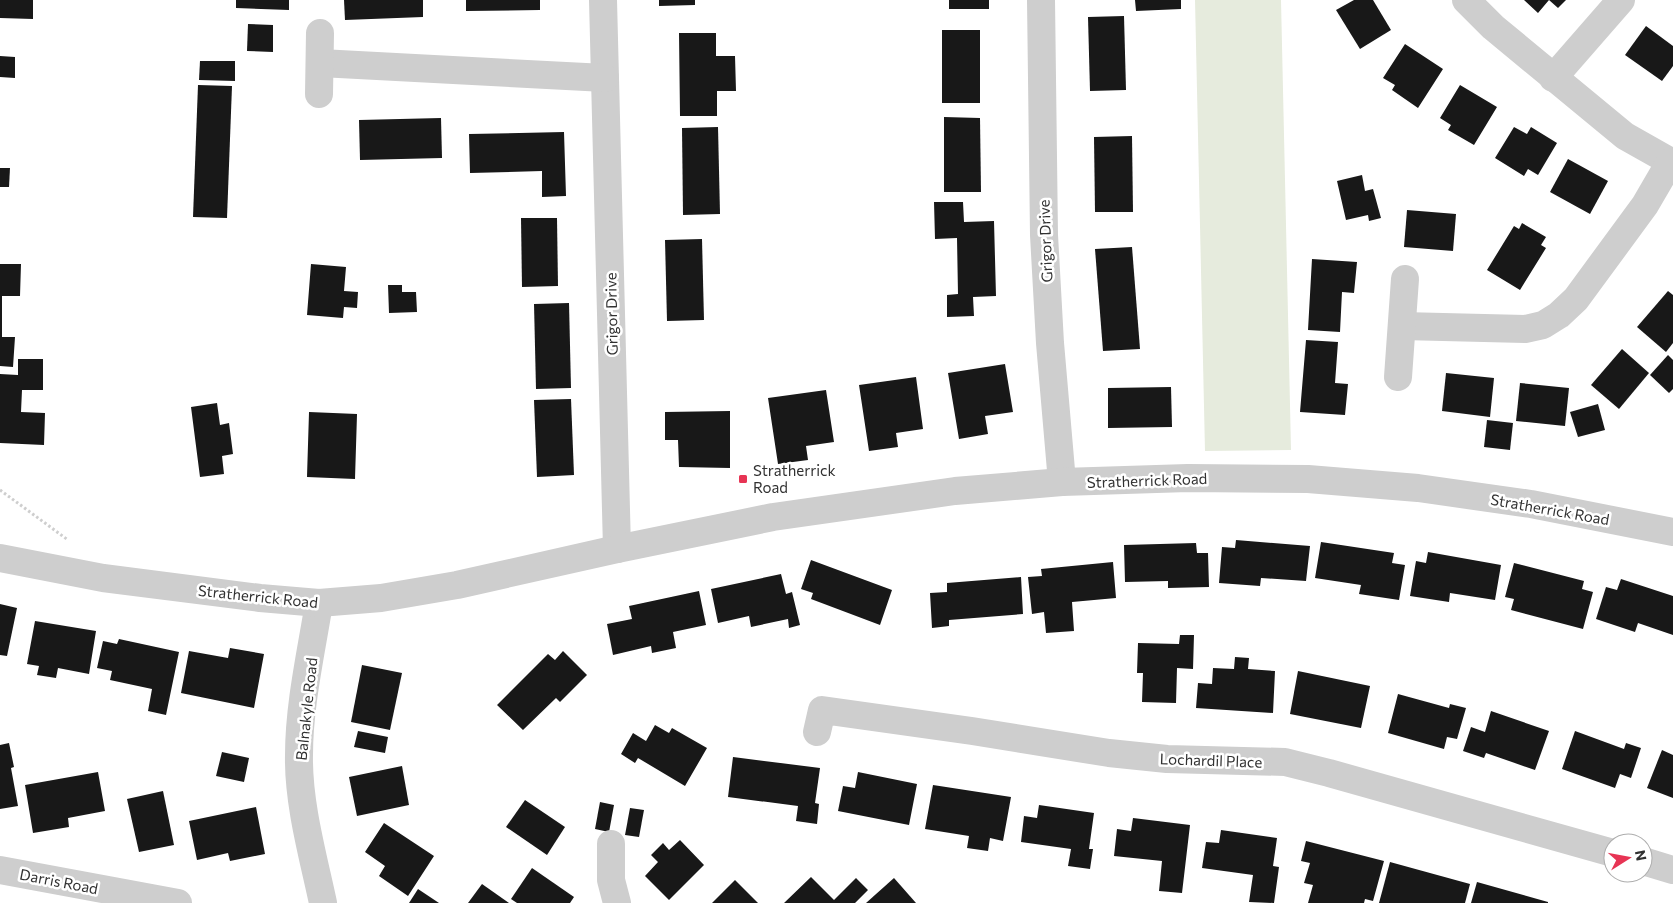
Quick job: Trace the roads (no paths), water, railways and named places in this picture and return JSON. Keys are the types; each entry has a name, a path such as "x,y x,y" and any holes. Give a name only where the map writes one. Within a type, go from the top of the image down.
{"street":[{"name":"Grigor Drive","path":"603,0 617,549"},
{"name":"Grigor Drive","path":"1041,0 1044,235 1050,343 1062,482"},
{"path":"1402,326 1525,329 1543,325 1559,315 1576,299 1645,205 1671,162 1626,136 1492,27 1466,0"},
{"path":"1553,78 1621,0"},
{"path":"319,94 320,33"},
{"path":"320,63 605,78"},
{"path":"1398,377 1405,279"},
{"name":"Stratherrick Road","path":"0,558 79,574 260,598 319,603 381,598 448,586 773,517 955,491 1062,482 1188,478 1308,479 1418,488 1531,504 1673,532"},
{"name":"Balnakyle Road","path":"319,603 303,706 298,756 303,805 323,903"},
{"name":"Lochardil Place","path":"817,732 822,710 972,731 1109,754 1167,759 1285,762 1603,850"},
{"path":"613,844 611,880 617,903"},
{"path":"1653,864 1673,870"},
{"name":"Darris Road","path":"0,870 178,903"}],"place":[{"name":"Stratherrick Road","path":"743,479"}]}
